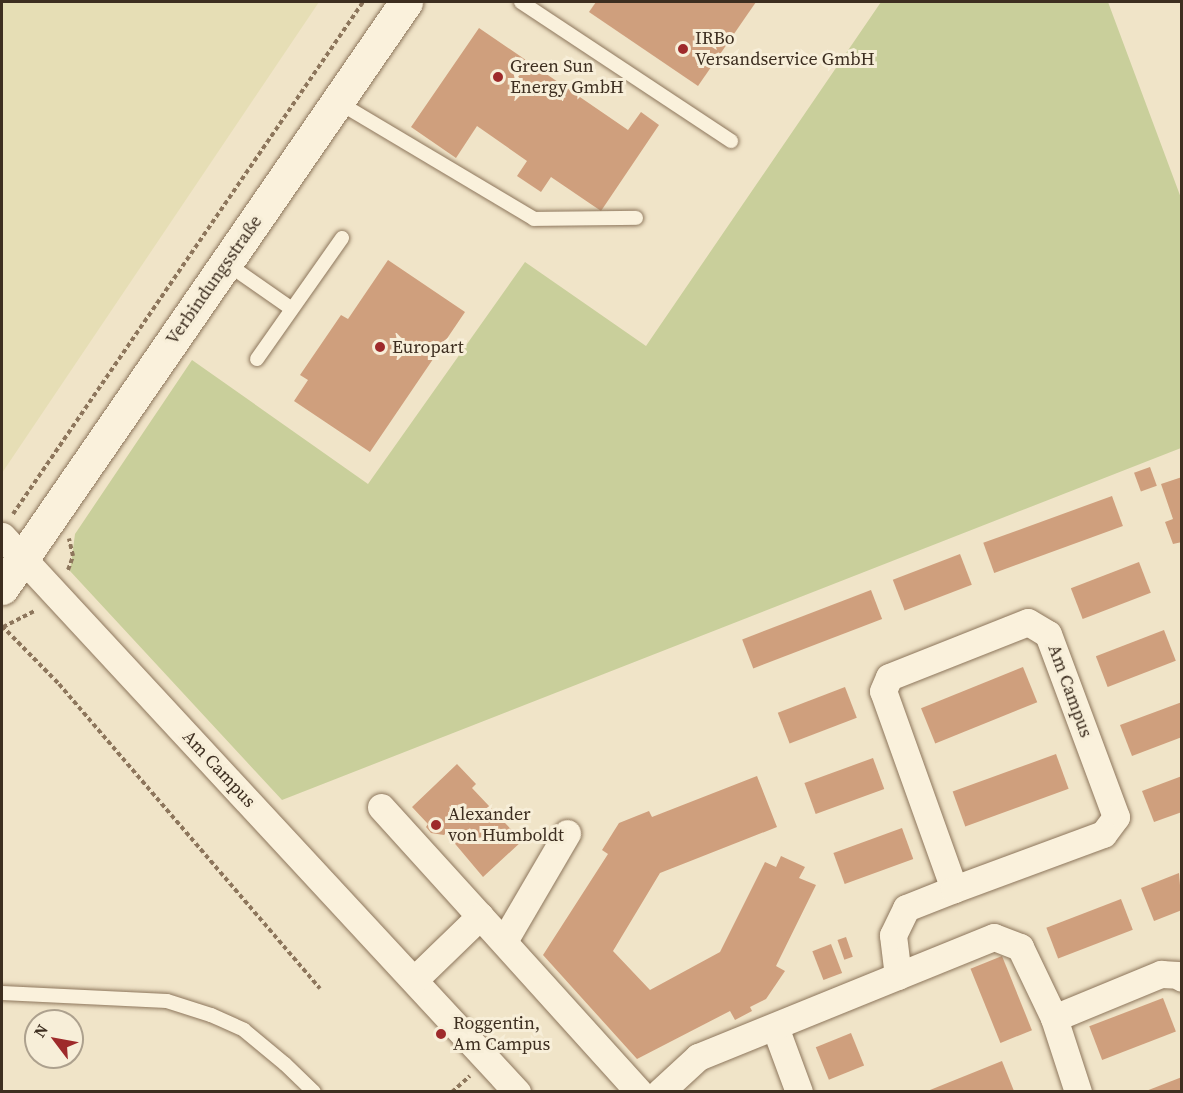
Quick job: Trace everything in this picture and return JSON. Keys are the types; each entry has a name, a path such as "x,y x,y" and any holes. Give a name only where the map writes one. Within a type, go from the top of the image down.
{"street":[{"name":"Verbindungsstraße","path":"2,588 10,539 226,263 406,2"},
{"name":"Am Campus","path":"10,539 517,1092"},
{"name":"Am Campus","path":"898,976 893,935 906,908 1103,834 1116,817 1048,634 1028,622 889,677 883,691 954,889"},
{"path":"381,807 639,1092"},
{"path":"504,941 567,833"},
{"path":"414,980 480,916"},
{"path":"660,1092 698,1057 994,937 1020,947 1054,1018 1078,1092"},
{"path":"1054,1018 1161,974 1178,975 1182,978"},
{"path":"775,1027 799,1092"}],"lane":[{"path":"521,2 731,141"},
{"path":"337,101 534,219 636,218"},
{"path":"257,359 342,238"},
{"path":"226,263 292,309"},
{"path":"2,993 167,1001 211,1015 244,1030 314,1092"}],"path":[{"path":"10,539 363,2"},
{"path":"64,578 73,556 69,538 75,528"},
{"path":"2,627 59,684 320,988"}],"shaded area":[{"path":"2,2 319,2 2,473"}],"green space":[{"path":"881,2 1108,2 1181,198 1181,448 282,800 70,571 75,534 192,360 368,484 525,262 646,346"}],"building":[{"name":"IRBo Versandservice GmbH","path":"596,2 756,2 698,86 589,12"},
{"name":"Green Sun Energy GmbH","path":"479,28 628,130 641,112 659,125 601,211 551,177 541,192 517,176 527,161 477,126 456,158 411,127"},
{"name":"Europart","path":"388,260 465,312 370,452 294,401 308,380 300,375 341,315 348,319"},
{"path":"1150,467 1157,486 1141,492 1134,473"},
{"path":"1182,477 1182,542 1173,544 1165,522 1173,519 1161,484"},
{"path":"1112,496 1123,526 994,573 983,543"},
{"path":"960,554 972,585 905,611 893,580"},
{"path":"1139,562 1151,593 1083,619 1071,588"},
{"path":"871,590 882,619 753,668 742,639"},
{"path":"1164,630 1176,661 1108,687 1096,656"},
{"path":"1023,667 1037,702 935,743 921,708"},
{"path":"845,687 857,718 790,744 778,713"},
{"path":"1182,702 1182,737 1132,756 1120,725"},
{"path":"1056,754 1069,789 965,826 953,792"},
{"path":"873,758 884,789 816,814 804,783"},
{"path":"457,764 476,784 472,788 522,841 483,877 446,833 444,835 431,833 426,827 428,824 412,807"},
{"path":"757,776 777,827 660,873 613,951 650,990 720,952 765,862 776,867 781,856 805,867 799,878 816,885 776,966 785,971 766,999 750,1007 752,1011 735,1020 730,1011 637,1059 543,955 608,854 602,850 619,823 649,811 652,817"},
{"path":"1182,776 1182,812 1154,822 1142,791"},
{"path":"902,828 913,859 845,884 833,853"},
{"path":"1179,873 1182,910 1154,921 1141,888"},
{"path":"1121,899 1133,930 1058,958 1046,928"},
{"path":"846,937 853,957 844,960 837,940"},
{"path":"831,944 842,973 823,980 812,951"},
{"path":"1002,956 1032,1030 1000,1043 970,969"},
{"path":"1163,998 1176,1032 1102,1060 1089,1026"},
{"path":"851,1033 864,1065 829,1080 816,1047"},
{"path":"1002,1061 1014,1091 1012,1092 925,1092"},
{"path":"1182,1077 1182,1092 1146,1092 1146,1091"}],"place":[{"name":"IRBo Versandservice GmbH","path":"683,49"},
{"name":"Green Sun Energy GmbH","path":"498,77"},
{"name":"Europart","path":"380,347"},
{"name":"Alexander von Humboldt","path":"436,825"},
{"name":"Roggentin, Am Campus","path":"441,1034"}]}
